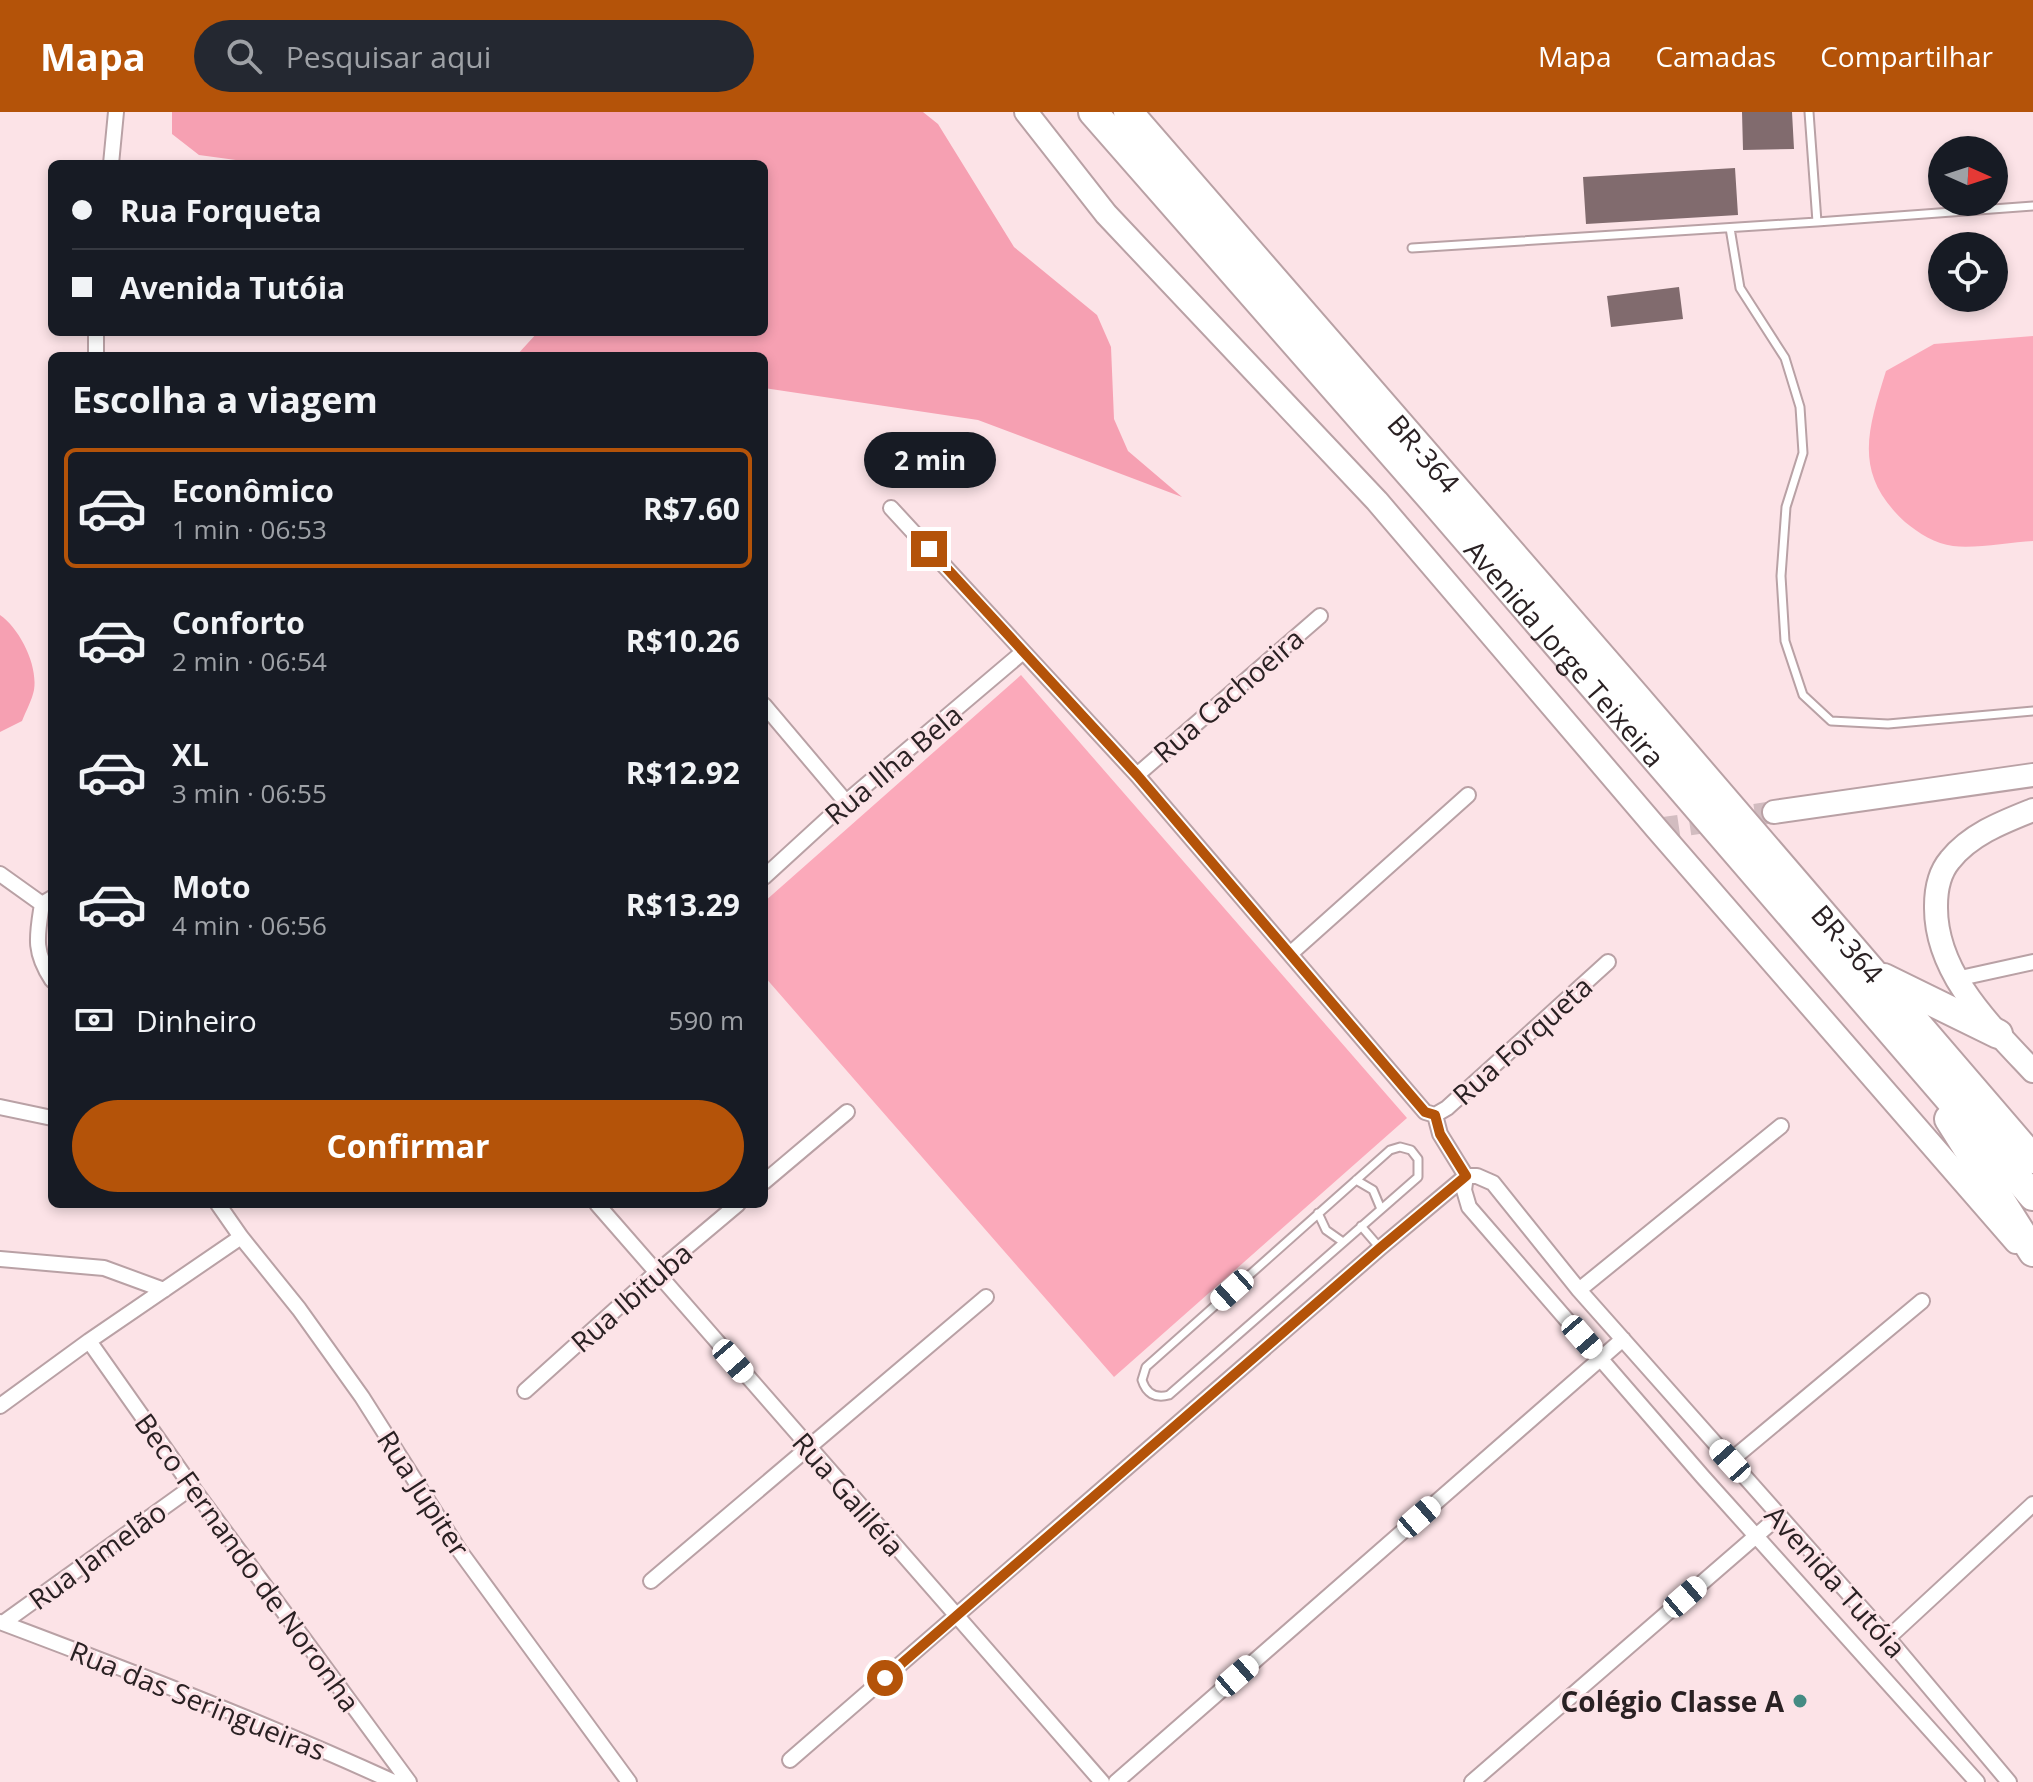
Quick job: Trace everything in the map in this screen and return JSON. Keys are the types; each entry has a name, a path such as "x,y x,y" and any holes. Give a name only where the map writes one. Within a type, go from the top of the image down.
{"highway":[{"name":"Avenida Jorge Teixeira","path":"1093,112 2033,1196"},
{"name":"BR-364","path":"1128,112 2033,1159"},
{"path":"1873,973 1998,1034"},
{"path":"1897,1038 2033,1252"}],"street":[{"path":"111,160 116,112"},
{"path":"1026,112 1106,214 1377,501 2033,1263"},
{"name":"Avenida Tutóia","path":"891,508 1137,775 1425,1112 1435,1115 1440,1134 1466,1176 1464,1190 1469,1207 1600,1359 1977,1782"},
{"name":"Rua Cachoeira","path":"1137,775 1320,616"},
{"name":"Rua Ilha Bela","path":"768,873 846,802 1023,652"},
{"path":"768,710 846,802"},
{"path":"1774,812 2033,775"},
{"path":"1290,954 1468,795"},
{"path":"2033,810 1976,836 1949,861 1939,881 1935,918 1947,961 1956,979 1998,1034 2033,1071"},
{"path":"0,874 47,901 37,936 38,955 48,973"},
{"name":"Rua Forqueta","path":"1435,1115 1447,1108 1608,962"},
{"path":"1956,979 2033,962"},
{"path":"0,1107 48,1117"},
{"path":"768,1179 847,1112"},
{"path":"1579,1290 1781,1126"},
{"path":"790,1760 1466,1176"},
{"name":"Avenida Tutóia","path":"1466,1176 1477,1176 1493,1183 1579,1290 1888,1638 2009,1782"},
{"name":"Rua Júpiter","path":"221,1208 362,1397 459,1550 629,1782"},
{"name":"Rua Galiléia","path":"600,1208 1102,1782"},
{"name":"Rua Ibituba","path":"525,1391 733,1208"},
{"path":"0,1406 241,1237"},
{"path":"0,1259 104,1268 164,1290"},
{"path":"651,1581 986,1297"},
{"path":"1730,1461 1922,1301"},
{"path":"1116,1782 1623,1339"},
{"name":"Beco Fernando de Noronha","path":"89,1341 409,1782"},
{"name":"Rua Jamelão","path":"1,1622 192,1487"},
{"path":"1888,1638 2033,1504"},
{"path":"1472,1782 1778,1517"},
{"name":"Rua das Seringueiras","path":"1,1622 145,1676 394,1782"}],"lane":[{"path":"1809,112 1817,222"},
{"path":"1412,248 2033,206"},
{"path":"1730,228 1740,288 1785,358 1800,407 1803,453 1786,507 1781,576 1785,641 1803,695 1831,721 1888,724 2033,711"},
{"path":"1395,1147 1406,1148 1415,1153 1420,1165 1418,1177 1381,1209 1169,1395 1158,1396 1148,1392 1142,1380 1146,1367 1395,1147"},
{"path":"1356,1180 1373,1190 1381,1209"},
{"path":"1318,1213 1326,1230 1343,1242"},
{"path":"1361,1226 1380,1248"}],"shaded area":[{"path":"172,112 923,112 938,124 1014,247 1097,315 1111,347 1114,419 1128,451 1182,497 978,420 768,389 768,352 520,352 534,336 768,336 768,160 236,160 199,155 172,134"},
{"path":"2033,336 2033,541 1962,547 1928,537 1905,522 1888,504 1877,487 1871,469 1870,433 1886,371 1934,344"},
{"path":"0,615 21,638 35,680 22,721 0,732"},
{"path":"1021,675 1407,1118 1114,1377 768,981 768,898"}],"building":[{"path":"1742,112 1792,112 1794,149 1743,150"},
{"path":"1735,168 1738,215 1586,224 1583,177"},
{"path":"1679,287 1683,319 1611,327 1607,296"}],"tunnel":[{"path":"1657,829 1774,812"}],"place":[{"name":"Colégio Classe A","path":"1800,1701"}],"route":[{"path":"885,1678 1466,1176 1440,1134 1435,1115 1425,1112 1137,775 929,549"}]}
